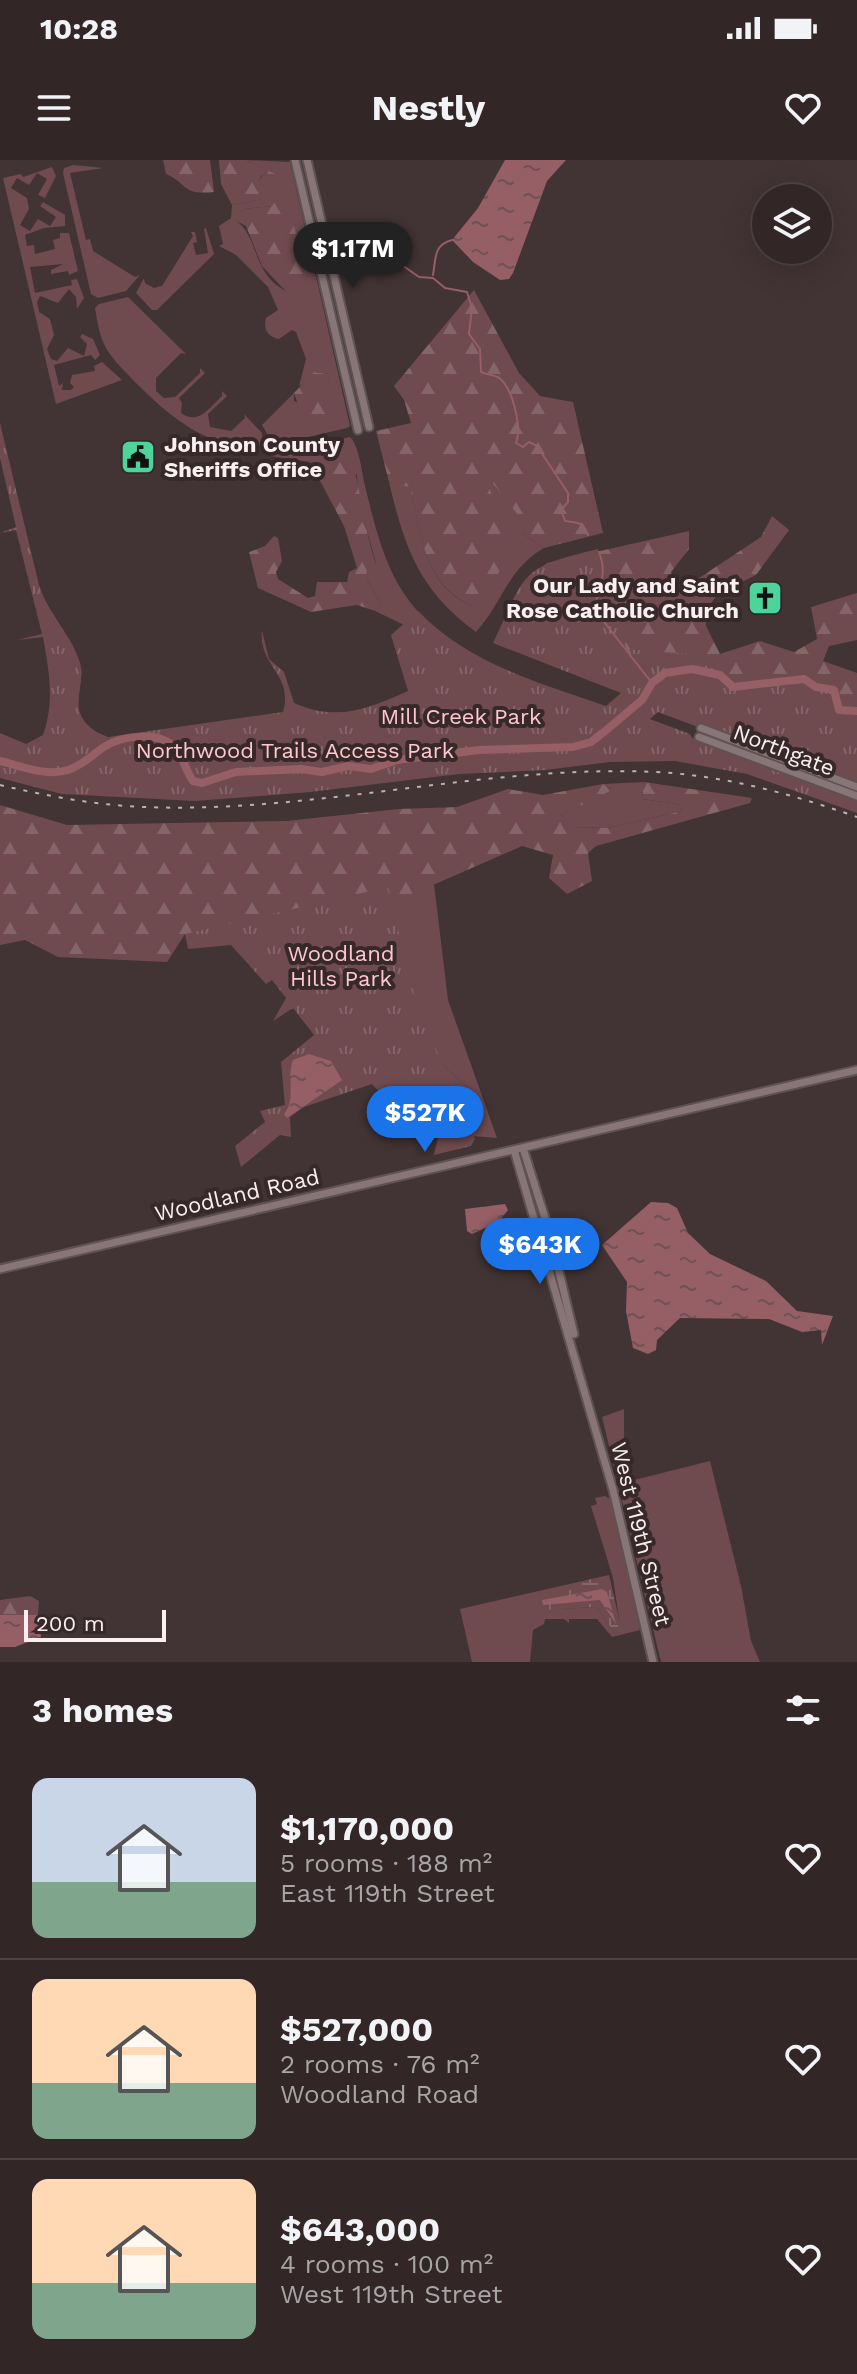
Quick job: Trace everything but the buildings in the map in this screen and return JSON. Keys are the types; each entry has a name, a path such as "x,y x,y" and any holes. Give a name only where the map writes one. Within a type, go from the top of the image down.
{"main road":[{"path":"295,160 358,430"},
{"path":"307,160 369,427"},
{"name":"Northgate","path":"857,787 700,733 857,796"},
{"name":"Woodland Road","path":"0,1269 857,1070"},
{"name":"West 119th Street","path":"519,1149 558,1264 653,1662"}],"green space":[{"path":"163,160 210,160 214,192 191,191 166,174"},
{"path":"219,160 246,160 275,174 270,178 262,175 256,186 263,199 232,205 221,184"},
{"path":"246,160 290,162 350,426 277,444 272,442 262,425 294,393 294,401 338,419 328,374 315,372 308,382 299,386 306,359 296,332 292,330 279,339 269,335 266,318 278,310 268,287 236,255 219,246 223,244 219,226 231,218 232,205 262,199 255,186 263,175 274,174","holes":["285,188 311,305 273,282 266,274 247,232 234,219 244,209 272,206"]},
{"path":"73,165 103,168 70,173 86,240 90,239 93,251 135,277 140,275 126,291 98,298 91,294 63,173 64,168"},
{"path":"52,167 56,176 45,198 38,195 47,179 37,173 29,185 17,178 11,188 27,198 29,209 20,225 30,231 38,219 50,226 56,217 40,206 43,202 65,215 65,226 44,228 25,235 27,246 34,245 35,254 55,249 53,240 60,238 60,233 69,233 78,271 69,275 68,271 51,274 51,270 63,264 30,267 35,293 72,285 71,280 77,279 84,298 77,309 76,297 69,289 58,303 40,296 37,302 39,312 50,319 54,335 47,349 51,359 57,361 68,348 84,356 87,344 80,337 82,334 93,339 100,355 95,360 91,355 54,365 59,386 63,383 62,390 71,390 74,387 70,383 72,375 95,371 94,366 102,362 122,380 56,404 3,178 21,174 23,177"},
{"path":"285,186 314,314 309,316 262,266 246,226 233,219 244,209 272,206"},
{"path":"206,228 214,254 157,310 152,310 136,293 144,278 145,283 154,288 162,286 193,236 191,232 195,232 197,242 193,243 196,255 208,253"},
{"path":"474,290 519,373 540,396 573,402 603,533 544,548 523,534 519,516 487,476 507,561 475,607 458,598 435,573 422,541 410,487 389,482 376,431 411,423 404,400 394,386"},
{"path":"128,297 186,354 181,353 156,378 156,391 164,398 175,397 200,373 200,368 205,373 179,398 181,413 193,417 203,414 222,396 222,391 227,396 208,414 210,427 231,431 245,418 244,414 262,433 263,445 226,443 192,429 162,407 118,364 102,340 95,308 99,304"},
{"path":"314,372 328,374 339,419 306,428 294,393"},
{"name":"Mill Creek Park","path":"0,423 39,585 80,663 80,713 88,725 103,735 108,737 283,712 284,688 265,653 262,631 269,659 284,672 294,703 309,709 338,712 379,703 408,691 391,635 418,611 459,645 482,658 606,706 621,693 493,643 512,601 528,576 553,562 598,549 626,649 715,656 733,686 804,679 816,687 834,690 840,710 857,711 857,787 658,712 650,719 857,800 857,813 747,774 675,761 610,762 545,770 459,774 310,792 195,801 62,794 0,778 0,733 26,744 43,735 50,698 43,637 17,640 42,634 16,530 0,533 16,527 0,458"},
{"path":"350,437 358,454 390,569 414,607 451,642 477,660 375,611 382,606 366,577 366,569 376,563 358,498 357,475 313,458 310,462 270,456"},
{"path":"349,453 376,564 367,569 366,577 382,606 375,611 357,605 311,612 258,588 249,552 265,546 274,536 278,538 282,561 276,572 278,579 308,598 315,596 317,582 347,582 349,572 357,568 344,526 310,462 313,458"},
{"path":"487,474 520,516 523,534 544,548 522,566 476,632 441,600 417,566 401,528 389,482 410,486 422,541 435,573 445,587 475,607"},
{"path":"772,516 789,530 756,575 718,594 705,611 706,626 720,654 760,641 794,652 817,639 811,607 857,593 857,640 829,646 823,661 857,673 857,744 661,686 522,584 547,563 689,531 689,549 671,572 678,592 761,537"},
{"path":"644,782 642,799 679,804 682,811 608,828 570,827 561,815 611,789 603,784"},
{"path":"644,782 752,798 750,803 596,846 588,853 592,881 567,894 549,878 553,855 522,846 417,892 362,906 442,1064 467,1087 490,1128 477,1121 458,1135 451,1098 277,955 185,934 167,962 58,957 25,940 0,945 0,805 67,825 286,821 399,809 457,807 508,789 543,795 603,784 612,790 561,815 571,827 608,828 682,811 679,804 642,799"},
{"path":"434,884 448,1000 497,1138 458,1135 477,1121 488,1127 467,1087 442,1064 362,906"},
{"name":"Woodland Hills Park","path":"388,887 416,1003 475,1139 471,1146 434,1155 446,1100 427,1099 405,1088 392,1106 372,1084 304,1107 290,1117 291,1137 280,1135 241,1167 235,1146 265,1122 260,1111 285,1105 281,1062 314,1035 293,1008 273,1021 286,998 272,980 266,984 231,945 188,949 185,934"},
{"path":"624,1409 624,1441 634,1480 710,1461 741,1586 751,1641 760,1662 661,1662 602,1417"},
{"path":"605,1496 612,1500 640,1630 612,1637 597,1619 569,1619 569,1623 564,1619 545,1619 544,1624 533,1630 530,1662 472,1662 460,1609 543,1590 537,1599 556,1609 597,1607 615,1634 621,1632 613,1578 591,1506 597,1504 595,1498"},
{"path":"609,1575 622,1632 615,1634 597,1607 542,1610 537,1599 543,1590"},
{"path":"30,1596 39,1601 38,1615 0,1615 0,1600"}],"water":[{"path":"505,160 566,160 547,181 513,273 509,279 500,280 473,262 452,240 478,208"},
{"path":"309,1054 331,1061 342,1080 287,1118 284,1114 290,1102 293,1060"},
{"path":"651,1202 668,1203 677,1208 688,1233 710,1254 766,1281 797,1311 833,1316 822,1345 821,1330 802,1332 769,1319 680,1318 657,1340 656,1350 648,1354 633,1348 626,1311 627,1282 602,1245"},
{"path":"505,1204 508,1210 498,1222 472,1234 467,1231 465,1209"},
{"path":"602,1589 607,1592 616,1624 600,1600 543,1605 542,1600"},
{"path":"0,1615 38,1615 41,1637 15,1647 0,1647"}],"waterway":[{"path":"351,229 419,277 433,278 445,288 467,292 472,308 469,334 480,349 481,372 499,378 508,390 517,418 516,443 523,447 529,442 537,446 568,493 568,502 561,510 565,521 582,525 588,535"},
{"path":"433,275 438,249 452,240"},
{"path":"599,552 603,570 597,613 652,683"},
{"path":"0,761 34,770 60,772 78,765 112,743 151,737 175,748 193,781 202,783 236,772 301,769 322,772 348,766 371,769 397,760 479,750 573,747 591,742 604,732 642,700 652,683 665,673 692,669 720,675 733,687 804,679 816,687 834,690 839,710 857,711"}],"railway":[{"path":"0,785 107,804 208,807 336,797 528,775 593,771 657,772 708,777 758,787 857,817"}],"place":[{"name":"Johnson County Sheriffs Office","path":"138,457"},
{"name":"Our Lady and Saint Rose Catholic Church","path":"765,598"}],"park label":[{"name":"Northwood Trails Access Park","path":"295,750"}]}
